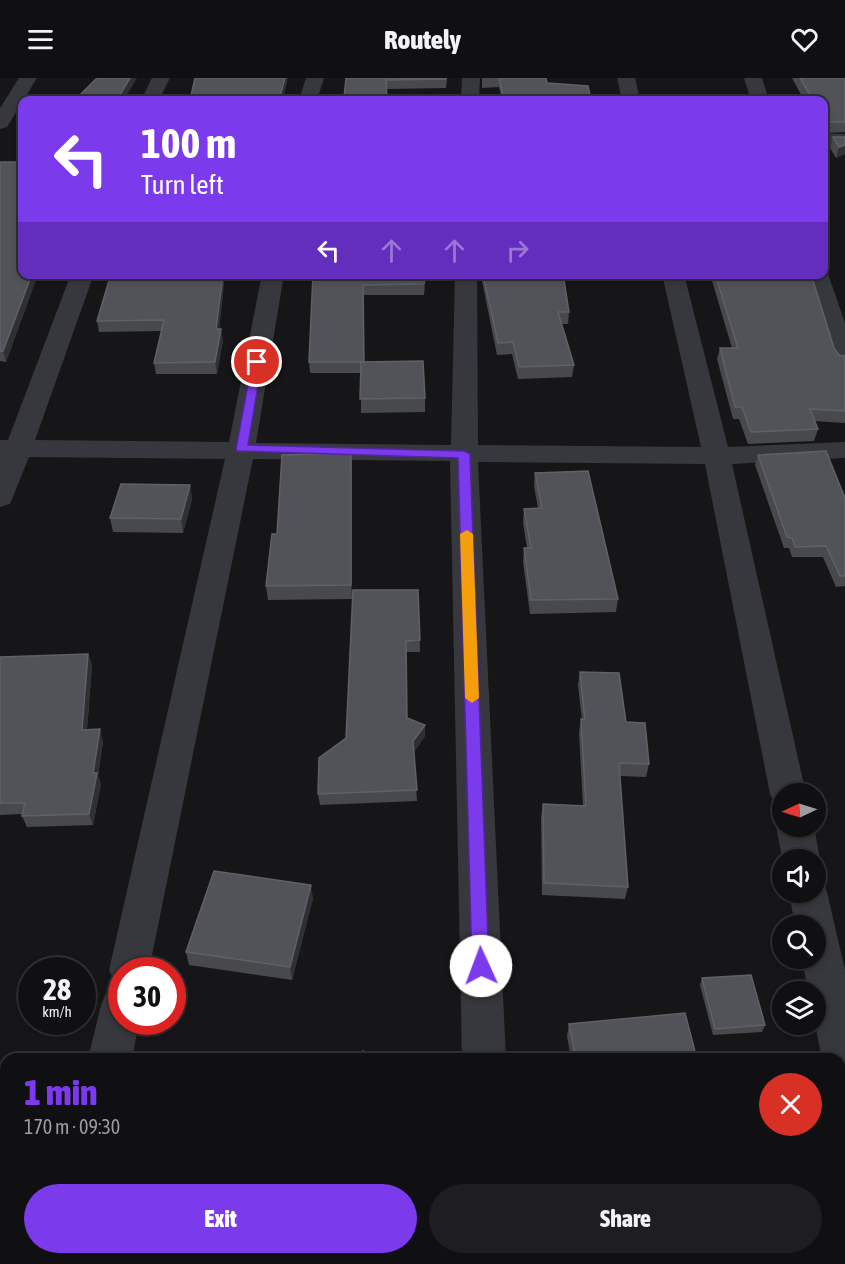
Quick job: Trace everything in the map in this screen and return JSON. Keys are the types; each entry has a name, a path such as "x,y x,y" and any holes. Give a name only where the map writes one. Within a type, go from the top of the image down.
{"street":[{"path":"18,123 0,122 28,78"},
{"path":"152,96 161,78"},
{"path":"309,96 315,78"},
{"path":"470,96 471,78"},
{"path":"626,78 630,96"},
{"path":"753,78 759,96"},
{"path":"828,139 845,140"},
{"path":"0,498 10,448 80,279"},
{"path":"132,957 241,449 272,279"},
{"path":"466,279 464,454 484,1053"},
{"path":"674,279 717,456 786,783"},
{"path":"819,279 845,359"},
{"path":"10,448 717,456 845,450"},
{"path":"825,969 842,1053"},
{"path":"111,1053 115,1035"}],"building":[{"path":"97,78 130,78 119,96 79,96"},
{"path":"195,78 285,78 280,96 191,96"},
{"path":"346,78 446,78 386,80 387,96 344,96"},
{"path":"499,78 546,78 547,83 588,86 590,96 503,96"},
{"path":"800,78 845,78 845,122 828,122 828,96 811,96"},
{"path":"833,137 845,137 845,145 839,147"},
{"path":"0,162 18,162 18,279 30,279 3,351 0,351"},
{"path":"110,279 222,279 216,329 221,329 215,362 154,363 164,320 97,321"},
{"path":"313,279 424,279 424,284 363,285 364,362 309,362"},
{"path":"484,279 564,279 569,312 558,312 574,365 519,367 513,342 498,343"},
{"path":"717,279 813,279 834,348 839,355 845,356 845,411 810,409 818,429 751,432 742,407 735,407 720,348 738,348"},
{"path":"423,361 425,398 360,399 361,362"},
{"path":"826,451 845,498 845,576 840,576 826,546 795,547 792,538 787,537 758,455"},
{"path":"351,453 351,585 266,586 272,534 277,534 282,455"},
{"path":"588,471 618,599 531,600 524,548 531,548 524,509 542,508 535,473"},
{"path":"121,484 190,485 181,519 110,518"},
{"path":"353,590 418,590 420,640 406,641 407,718 425,725 413,741 417,790 318,794 319,758 346,738"},
{"path":"88,654 82,730 100,729 93,773 97,773 89,814 22,816 25,803 0,803 0,657"},
{"path":"580,672 619,673 626,722 645,723 649,764 619,763 628,887 544,883 543,804 586,806 581,719 585,720"},
{"path":"214,871 311,885 290,967 186,952"},
{"path":"751,975 765,1025 715,1029 702,978"},
{"path":"685,1013 695,1053 575,1053 569,1024"}],"slow traffic":[{"path":"467,534 472,698"}],"route":[{"path":"257,362 241,449 464,454 481,966"}]}
